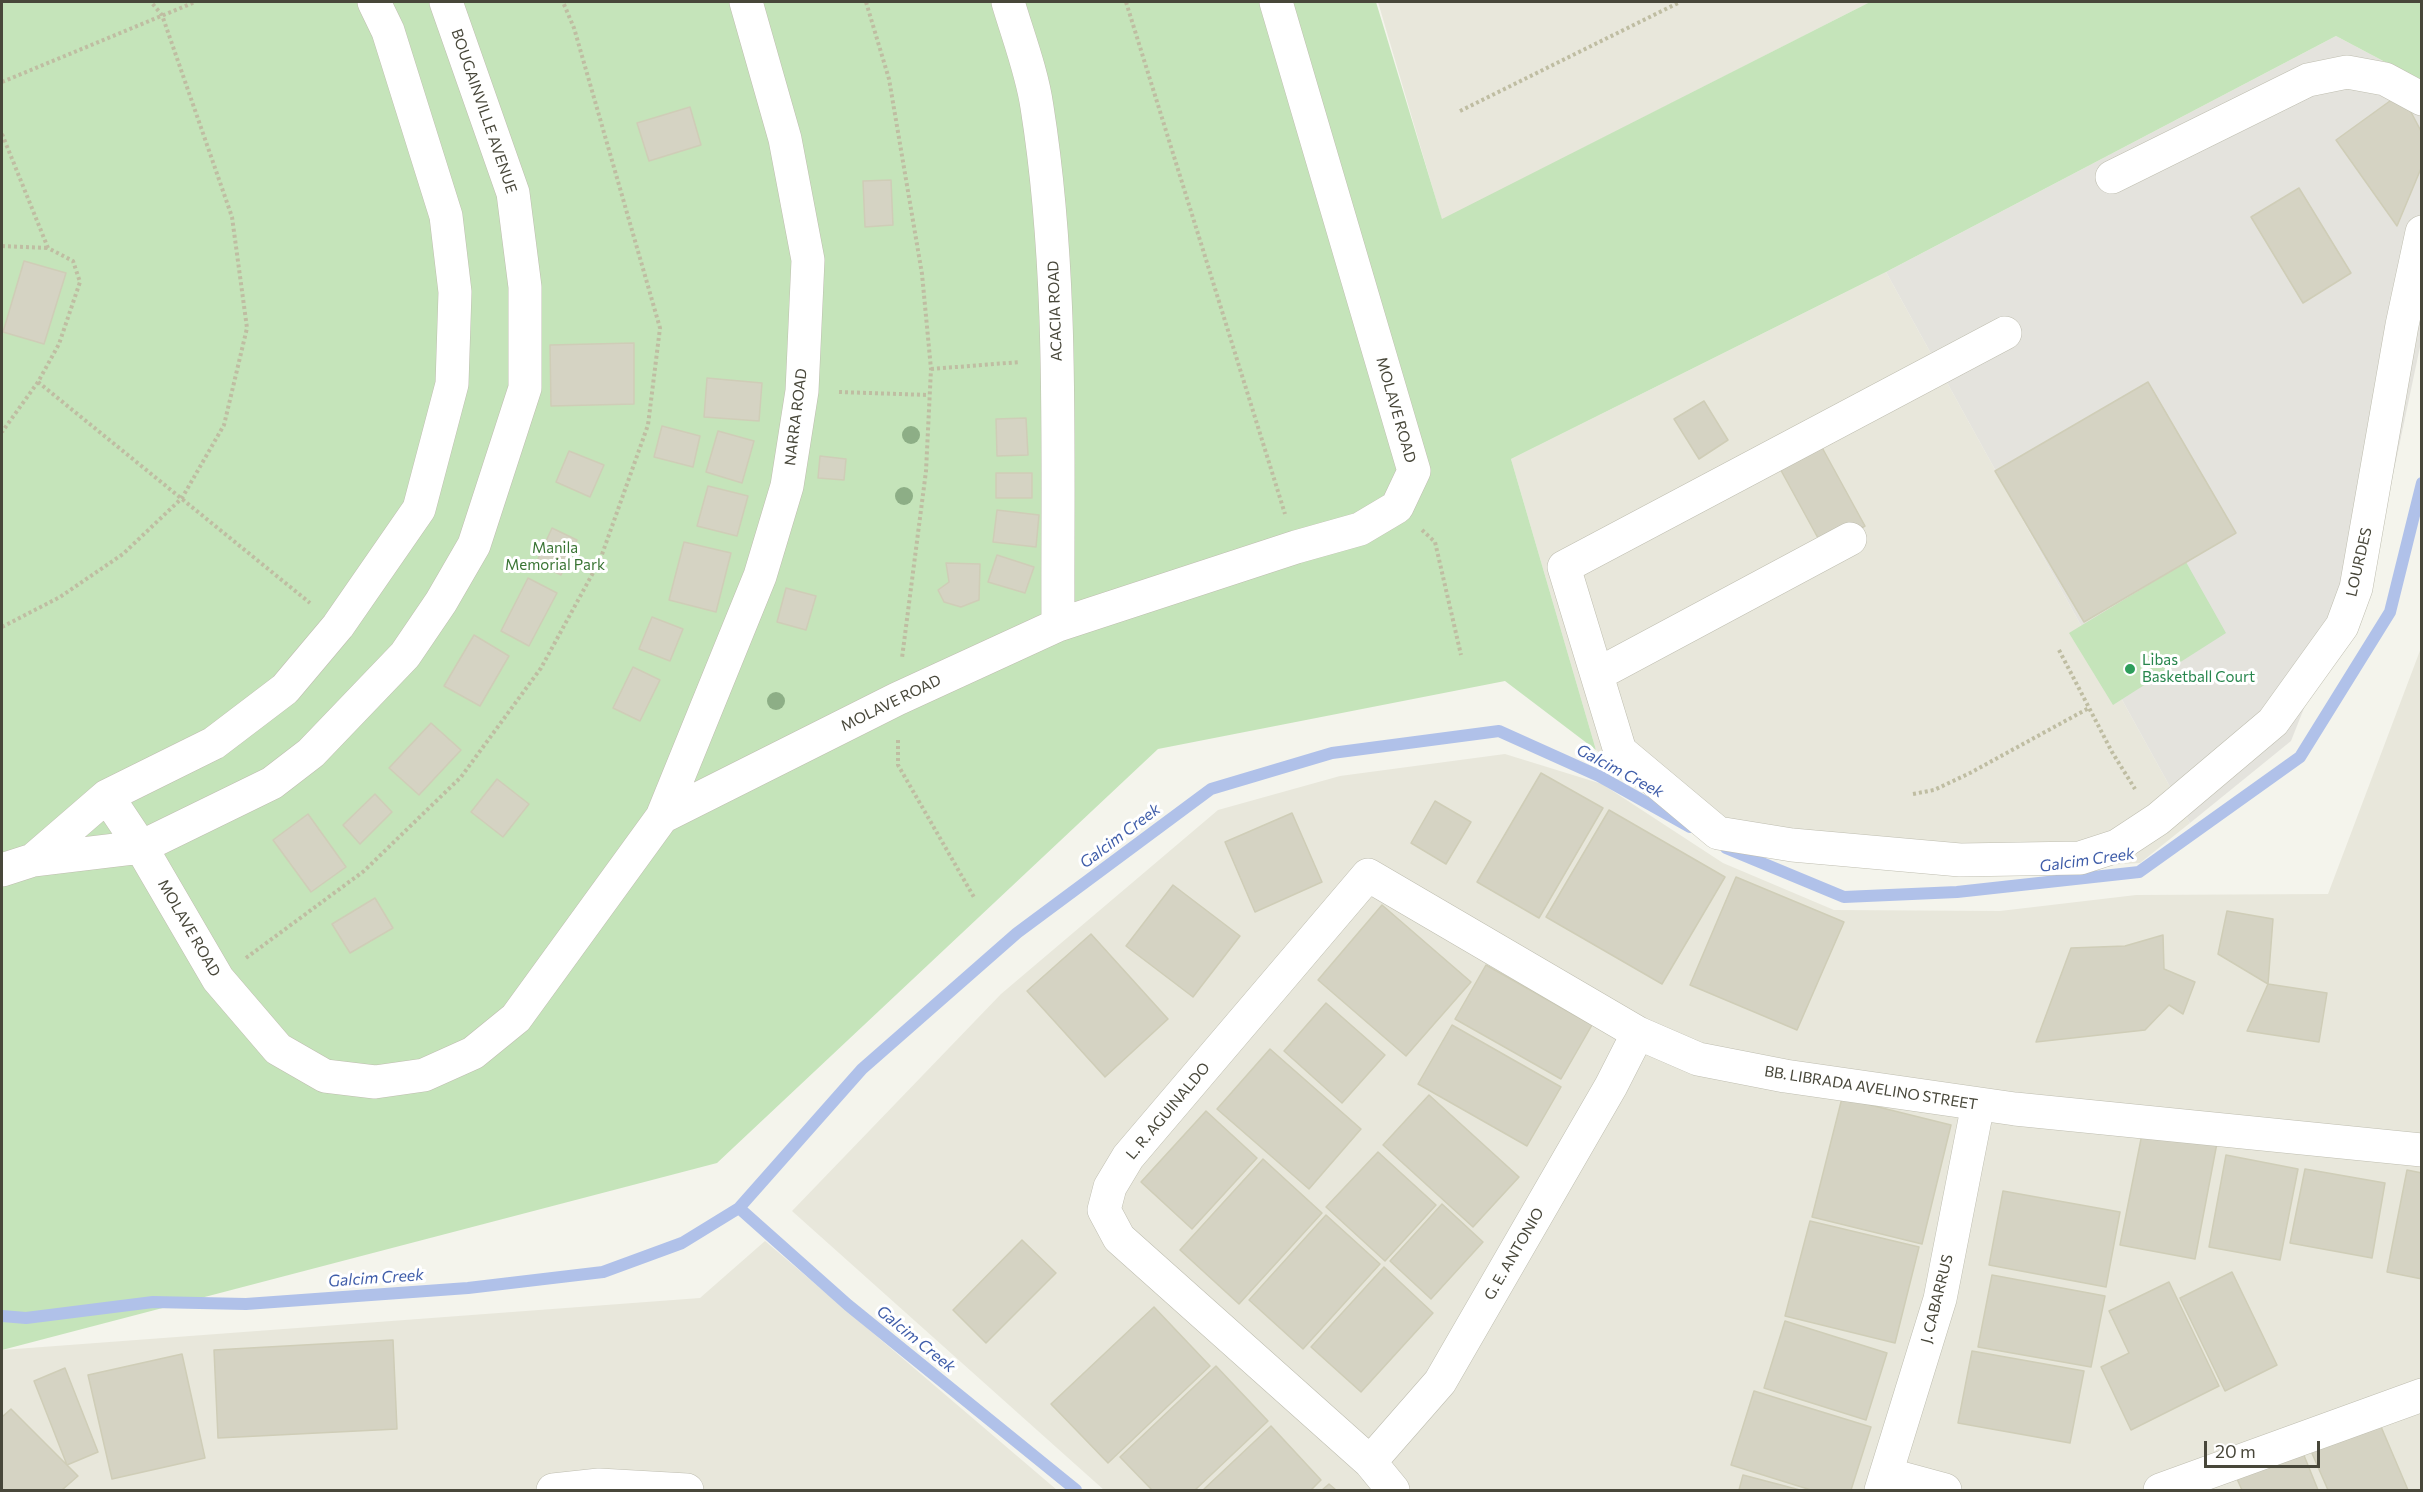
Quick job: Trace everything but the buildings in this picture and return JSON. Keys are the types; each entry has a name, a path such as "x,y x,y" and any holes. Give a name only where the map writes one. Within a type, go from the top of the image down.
{"street":[{"path":"2,870 33,860 107,796 214,743 285,689 338,626 419,510 452,384 454,292 446,216 388,31 374,2"},
{"name":"BOUGAINVILLE AVENUE","path":"33,860 141,847 272,783 311,753 405,655 441,602 474,545 525,388 525,286 513,193 446,2"},
{"name":"NARRA ROAD","path":"662,817 760,576 787,486 802,391 808,261 785,140 746,2"},
{"name":"ACACIA ROAD","path":"1008,2 1037,105 1053,252 1057,359 1058,624"},
{"name":"MOLAVE ROAD","path":"107,796 141,847 218,979 278,1049 325,1076 375,1082 424,1075 473,1053 516,1018 662,817 897,699 1058,624 1296,547 1360,529 1397,507 1414,471 1276,2"},
{"path":"2112,177 2308,80 2347,72 2385,79 2421,99"},
{"name":"LOURDES","path":"2005,333 1564,567 1620,751 1718,833 1792,845 1960,860 2080,858 2116,846 2158,819 2273,722 2342,626 2356,588 2402,325 2421,232"},
{"path":"1598,674 1850,539"},
{"name":"BB. LIBRADA AVELINO STREET","path":"1368,875 1638,1033 1698,1059 1785,1076 1978,1104 2421,1150"},
{"name":"L. R. AGUINALDO","path":"1368,875 1128,1157 1110,1187 1104,1210 1119,1239 1370,1462 1393,1491"},
{"name":"G. E. ANTONIO","path":"1370,1462 1440,1382 1611,1086 1638,1033"},
{"name":"J. CABARRUS","path":"1883,1482 1940,1299 1978,1104"},
{"path":"2160,1491 2421,1395"},
{"path":"1883,1482 1945,1491"},
{"path":"553,1491 599,1485 687,1491"}],"path":[{"path":"2,627 60,597 123,554 182,498 224,425 247,328 232,217 162,15 151,2"},
{"path":"2,82 195,2"},
{"path":"218,979 364,871 461,777 541,668 600,560 648,425 660,328 574,28 563,2"},
{"path":"866,2 891,90 922,274 931,369 926,471 897,699 898,765 975,899"},
{"path":"1126,2 1296,547"},
{"path":"1460,111 1680,2"},
{"path":"2,134 48,248"},
{"path":"2,246 48,248 73,261 80,282 59,345 38,382 2,432"},
{"path":"931,369 1057,359"},
{"path":"38,382 338,626"},
{"path":"802,391 929,395"},
{"path":"1397,507 1435,542 1461,655"},
{"path":"2059,650 2132,785 2158,819"},
{"path":"1913,794 1934,790 1970,773 2089,708"}],"shaded area":[{"path":"1378,2 1870,2 1442,220"},
{"path":"2336,36 2421,81 2421,342 2389,494 2291,741 2190,823 1886,272"},
{"path":"1886,272 2190,823 2140,863 1972,873 1768,854 1666,799 1596,750 1511,459"},
{"path":"2421,648 2421,1490 1104,1490 792,1211 1001,994 1218,810 1340,776 1505,754 1602,784 1723,863 1834,910 2000,911 2136,895 2328,894"},
{"path":"765,1241 1057,1490 2,1490 2,1350 700,1298"}],"green space":[{"name":"Manila Memorial Park","path":"2,2 1376,2 1442,219 1870,2 2421,2 2421,81 2336,36 1886,272 1511,459 1596,750 1505,681 1158,749 717,1163 2,1350"},
{"name":"Libas Basketball Court","path":"2186,562 2226,633 2113,705 2069,633"}],"waterway":[{"name":"Galcim Creek","path":"1726,848 1844,897 1957,892 2139,872 2300,757 2390,612 2422,483"},
{"name":"Galcim Creek","path":"2,1316 26,1318 153,1302 246,1304 468,1288 603,1272 682,1243 739,1208 862,1069 1017,933 1211,789 1332,753 1499,731 1599,776 1690,827"},
{"name":"Galcim Creek","path":"739,1208 848,1305 1076,1490"}],"place":[{"name":"Libas Basketball Court","path":"2130,669"}]}
